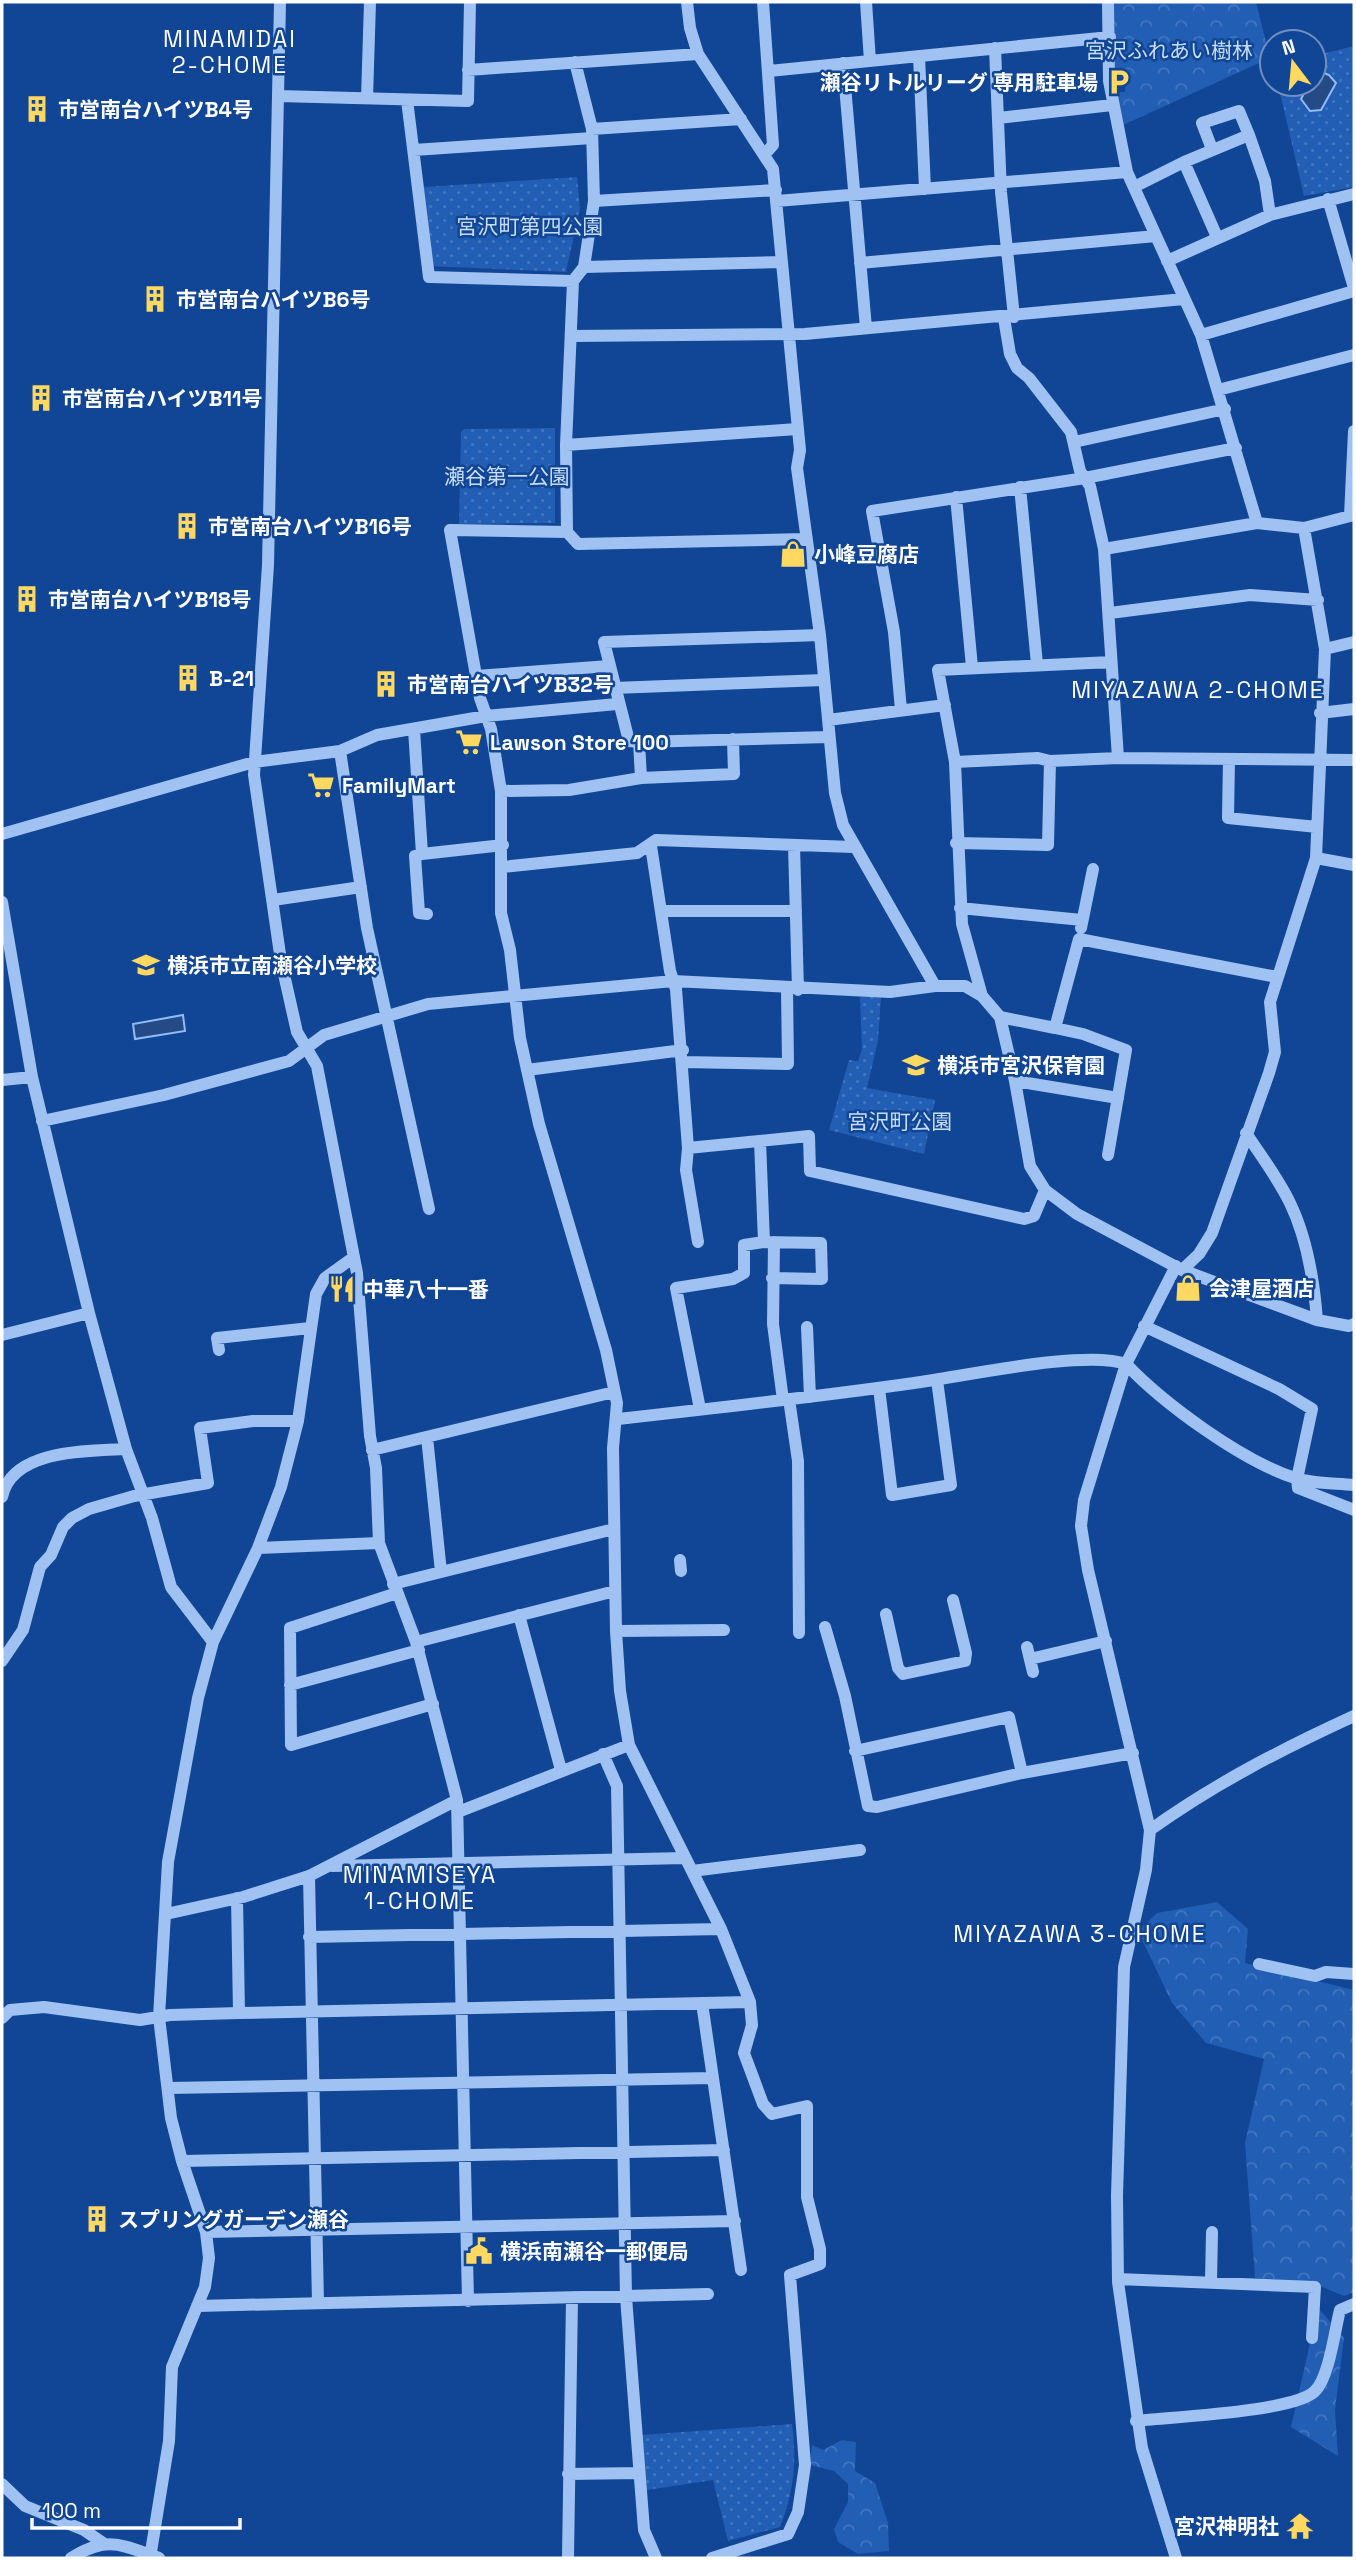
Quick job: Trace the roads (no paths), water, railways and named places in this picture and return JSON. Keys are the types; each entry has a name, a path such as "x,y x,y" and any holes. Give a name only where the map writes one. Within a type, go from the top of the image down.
{"street":[{"path":"280,2 268,565 254,762 283,973 297,1032 317,1066 354,1257 379,1542 418,1646 458,1806 468,2301"},
{"path":"367,98 370,2"},
{"path":"278,96 468,101 470,2"},
{"path":"687,2 690,28 698,54 773,169 800,450 797,468 820,635 835,793 843,825 853,847 935,986"},
{"path":"763,2 773,145 764,155"},
{"path":"866,2 870,61"},
{"path":"1108,2 1112,105 1126,172 1201,335 1257,523"},
{"path":"769,71 1110,37"},
{"path":"995,48 1007,249 1010,354 1017,368 1046,398 1074,442 1090,486 1104,549 1118,758"},
{"path":"468,70 698,54"},
{"path":"919,56 925,189"},
{"path":"575,62 592,133 594,201 584,267 573,281 566,445 567,532 578,544 805,539"},
{"path":"843,64 866,328"},
{"path":"407,100 429,277 573,281"},
{"path":"999,118 1112,105"},
{"path":"1212,149 1202,123 1239,111 1265,181 1270,215"},
{"path":"414,150 741,119"},
{"path":"1134,187 1212,149 1249,135"},
{"path":"1184,162 1217,237"},
{"path":"594,201 854,195 1126,172"},
{"path":"1167,261 1270,215 1354,194"},
{"path":"1201,335 1354,290 1328,199"},
{"path":"860,262 1156,236"},
{"path":"584,267 782,262"},
{"path":"570,336 790,333 1009,317 1184,299"},
{"path":"1218,390 1354,355"},
{"path":"1074,442 1225,409"},
{"path":"566,445 797,429"},
{"path":"1104,549 1257,523 1304,528 1352,516 1354,431"},
{"path":"901,710 894,632 872,511 1085,478 1236,448"},
{"path":"1020,487 1037,664"},
{"path":"956,497 972,667"},
{"path":"1176,2558 1136,2421 1118,2279 1117,2196 1125,1967 1146,1870 1150,1830 1081,1526 1084,1500 1126,1364 1144,1326 1179,1268 1199,1254 1212,1233 1275,1052 1270,1002 1316,858 1320,713 1325,649 1304,528"},
{"path":"567,532 450,530 476,676 491,729 501,791 501,913 510,950 514,996 539,1124 606,1350 614,1392 618,1419 613,1447 616,1631 620,1691 629,1745 722,1929 750,2002 752,2025 744,2053 763,2104 772,2114 807,2106 807,2197 820,2249 820,2264 790,2275 805,2465 797,2512 788,2534 712,2558"},
{"path":"1110,613 1250,595 1318,600"},
{"path":"820,635 604,642 629,741 829,737"},
{"path":"1325,649 1354,642"},
{"path":"982,996 961,908 954,762 938,670 1111,662"},
{"path":"476,676 608,666"},
{"path":"614,688 824,680"},
{"path":"2,834 254,762 340,751 377,735 486,716 618,704"},
{"path":"828,720 945,705"},
{"path":"1320,713 1354,709"},
{"path":"414,729 422,853"},
{"path":"501,791 569,790 640,778 734,774 733,739"},
{"path":"639,742 640,778"},
{"path":"340,751 361,887 429,1209"},
{"path":"954,762 1038,758 1050,761 1118,758 1354,760"},
{"path":"1229,760 1228,818 1317,827"},
{"path":"956,843 1048,845 1050,761"},
{"path":"502,867 637,853 651,846 656,840 853,847"},
{"path":"427,914 419,913 415,856 422,853 503,845"},
{"path":"527,1070 683,1056 788,1064 796,911 794,845"},
{"path":"651,846 683,1056 687,1170 698,1242"},
{"path":"1316,858 1354,865"},
{"path":"1055,1028 1079,939 1093,869"},
{"path":"273,900 361,887"},
{"path":"2,902 32,1077 89,1313 126,1449 143,1494 171,1587 213,1642"},
{"path":"961,908 1083,920"},
{"path":"661,911 796,911"},
{"path":"1079,939 1278,977"},
{"path":"42,1121 164,1095 289,1061 324,1035 428,1004 673,981 793,990 890,992 935,986 965,986 982,996 1000,1017 1030,1166 1045,1189 1076,1214 1179,1268 1317,1320 1349,1326 1354,1324"},
{"path":"1000,1017 1083,1034 1126,1050 1108,1155"},
{"path":"2,1080 32,1077"},
{"path":"1015,1081 1118,1098"},
{"path":"1246,1133 1290,1202 1300,1228 1315,1296 1317,1320"},
{"path":"688,1148 809,1136 810,1171 1024,1219 1034,1216 1045,1189"},
{"path":"760,1141 772,1278 773,1324 798,1461 799,1633"},
{"path":"700,1409 676,1287 733,1279 744,1273 744,1245 769,1242 821,1243 822,1279 772,1278"},
{"path":"72,2558 103,2543 123,2544 153,2557 169,2441 172,2367 205,2287 209,2258 206,2232 182,2161 168,2088 159,2017 168,1862 198,1698 213,1642 258,1548 281,1487 298,1421 316,1294 325,1278 354,1257"},
{"path":"2,1335 89,1313"},
{"path":"807,1326 810,1397"},
{"path":"1144,1326 1279,1389 1312,1409 1297,1479 1303,1492 1354,1510"},
{"path":"219,1350 217,1338 310,1328"},
{"path":"618,1419 879,1388 1053,1362 1115,1360 1126,1364 1178,1412 1258,1461 1297,1479 1354,1485"},
{"path":"879,1388 892,1495 951,1485 937,1380"},
{"path":"372,1450 614,1392"},
{"path":"2,1661 23,1630 40,1567 51,1555 63,1527 89,1508 143,1494 208,1483 200,1428 253,1421 298,1421"},
{"path":"427,1437 441,1572"},
{"path":"2,1497 4,1489 16,1473 38,1460 62,1452 126,1449"},
{"path":"433,1704 291,1745 290,1628 441,1572 614,1529"},
{"path":"258,1548 379,1542"},
{"path":"290,1685 519,1615 615,1591"},
{"path":"886,1614 898,1668 903,1674 933,1669 965,1661 966,1653 953,1600"},
{"path":"519,1615 561,1770"},
{"path":"825,1627 845,1696 868,1805 877,1807 1022,1773 1133,1753"},
{"path":"616,1631 724,1630"},
{"path":"1030,1659 1105,1641"},
{"path":"1150,1830 1196,1796 1254,1764 1354,1716"},
{"path":"855,1751 1009,1717 1022,1773"},
{"path":"166,1914 237,1898 309,1876 458,1806 629,1745"},
{"path":"603,1754 617,1786 626,2297 643,2530 656,2558"},
{"path":"692,1871 860,1850"},
{"path":"332,1866 685,1858"},
{"path":"309,1876 318,2303"},
{"path":"237,1898 239,2013"},
{"path":"309,1937 722,1929"},
{"path":"1259,1964 1315,1976 1326,1972 1354,1974"},
{"path":"2,2018 10,2010 44,2007 140,2020 239,2013 750,2002"},
{"path":"702,2003 741,2270"},
{"path":"168,2088 713,2078"},
{"path":"182,2161 724,2150"},
{"path":"206,2232 735,2221"},
{"path":"1211,2281 1212,2232"},
{"path":"1118,2279 1315,2287 1312,2338"},
{"path":"197,2306 708,2294"},
{"path":"568,2558 572,2298"},
{"path":"1136,2421 1261,2408 1308,2397 1322,2381 1340,2310 1354,2304"},
{"path":"568,2474 639,2473"},
{"path":"2,2484 25,2506 84,2530 103,2543"}],"place":[{"name":"瀬谷リトルリーグ 専用駐車場","path":"1119,82"},
{"name":"市営南台ハイツB4号","path":"37,109"},
{"name":"市営南台ハイツB6号","path":"155,299"},
{"name":"市営南台ハイツB11号","path":"41,398"},
{"name":"市営南台ハイツB16号","path":"187,526"},
{"name":"小峰豆腐店","path":"793,554"},
{"name":"市営南台ハイツB18号","path":"27,599"},
{"name":"B-21","path":"188,678"},
{"name":"市営南台ハイツB32号","path":"386,684"},
{"name":"Lawson Store 100","path":"469,742"},
{"name":"FamilyMart","path":"321,785"},
{"name":"横浜市立南瀬谷小学校","path":"146,965"},
{"name":"横浜市宮沢保育園","path":"916,1065"},
{"name":"会津屋酒店","path":"1188,1288"},
{"name":"中華八十一番","path":"342,1289"},
{"name":"スプリングガーデン瀬谷","path":"97,2219"},
{"name":"横浜南瀬谷一郵便局","path":"479,2251"},
{"name":"宮沢神明社","path":"1300,2526"}],"district":[{"name":"MINAMIDAI 2-CHOME","path":"230,52"},
{"name":"MIYAZAWA 2-CHOME","path":"1198,690"},
{"name":"MINAMISEYA 1-CHOME","path":"420,1888"},
{"name":"MIYAZAWA 3-CHOME","path":"1080,1934"}],"park label":[{"name":"宮沢ふれあい樹林","path":"1169,50"},
{"name":"宮沢町第四公園","path":"530,226"},
{"name":"瀬谷第一公園","path":"507,476"},
{"name":"宮沢町公園","path":"900,1121"}]}
